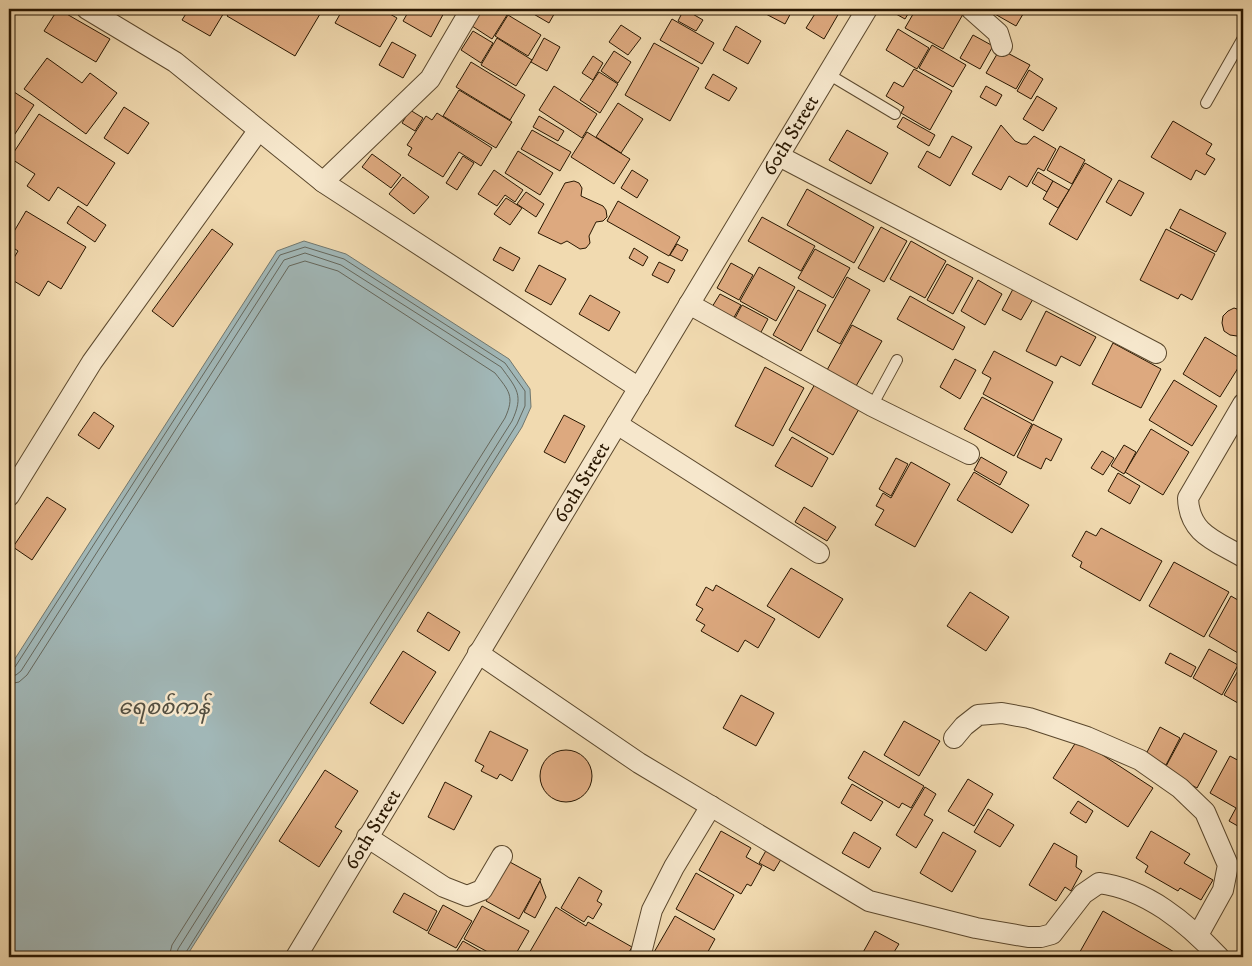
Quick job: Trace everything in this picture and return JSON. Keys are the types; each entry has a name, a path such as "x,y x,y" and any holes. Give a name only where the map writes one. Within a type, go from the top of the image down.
{"street":[{"path":"87,9 175,62 258,131 324,182 638,388"},
{"path":"324,182 430,79 471,9"},
{"name":"60th Street","path":"296,957 867,9"},
{"path":"971,9 998,33 1002,46"},
{"path":"9,496 92,362 258,131"},
{"path":"779,156 1156,353"},
{"path":"689,304 872,406 969,454"},
{"path":"1243,404 1188,498 1188,510 1194,525 1201,532 1243,557"},
{"path":"617,424 819,553"},
{"path":"478,653 639,763 869,901 976,928 1028,937 1041,937 1052,934 1083,894 1099,883 1117,885 1203,928 1219,957"},
{"path":"954,738 964,726 978,715 1002,713 1029,718 1088,737 1140,760 1180,788 1205,812 1228,865 1227,880 1218,903 1203,928"},
{"path":"640,957 652,910 674,867 711,806"},
{"path":"367,837 460,895 475,894 482,890 502,856"}],"lane":[{"path":"1206,103 1243,38"},
{"path":"828,74 896,114"},
{"path":"872,406 897,360"}],"water":[{"name":"ရေစစ်ကန်","path":"304,241 346,254 509,359 530,389 531,407 522,427 186,957 9,957 9,668 277,251"}],"building":[{"path":"58,9 110,39 96,62 44,31"},
{"path":"189,9 222,9 225,11 210,36 182,20"},
{"path":"232,9 323,9 295,56 227,16"},
{"path":"343,9 381,9 397,18 380,47 335,23"},
{"path":"410,9 446,9 431,37 403,21"},
{"path":"479,9 496,9 507,15 492,39 469,24"},
{"path":"525,9 557,9 549,23"},
{"path":"684,9 703,20 696,31 678,21"},
{"path":"766,9 793,9 785,24 764,13"},
{"path":"818,9 831,9 839,13 824,39 806,28"},
{"path":"887,9 911,9 905,19"},
{"path":"916,9 966,9 943,49 905,28"},
{"path":"986,9 1026,9 1016,26"},
{"path":"508,15 541,35 528,56 495,36"},
{"path":"672,19 714,43 702,64 660,40"},
{"path":"621,25 641,38 628,55 609,42"},
{"path":"736,26 761,41 748,64 723,50"},
{"path":"898,29 929,48 917,69 886,50"},
{"path":"473,31 493,43 481,63 461,50"},
{"path":"973,35 993,46 980,69 960,58"},
{"path":"497,38 532,60 516,86 481,65"},
{"path":"544,38 560,47 547,71 531,62"},
{"path":"392,42 416,55 403,78 379,65"},
{"path":"654,43 699,68 670,121 625,95"},
{"path":"932,45 966,65 953,87 919,68"},
{"path":"1000,49 1030,65 1016,89 986,73"},
{"path":"614,51 631,62 618,83 601,71"},
{"path":"593,56 603,63 593,80 582,73"},
{"path":"47,58 82,83 90,73 117,93 86,134 24,89"},
{"path":"471,62 525,95 510,120 456,87"},
{"path":"914,69 952,91 930,130 901,113 904,107 886,96 894,82 903,87"},
{"path":"1029,70 1043,79 1031,99 1017,91"},
{"path":"599,72 618,84 600,113 580,100"},
{"path":"713,74 737,88 729,101 705,88"},
{"path":"554,86 597,114 582,138 539,110"},
{"path":"986,86 1002,95 996,106 980,97"},
{"path":"11,90 34,105 9,143 9,93"},
{"path":"459,90 512,122 496,148 443,116"},
{"path":"1037,96 1057,108 1043,131 1023,119"},
{"path":"618,103 643,119 621,153 596,137"},
{"path":"124,107 149,123 128,154 104,138"},
{"path":"410,110 423,118 415,131 402,123"},
{"path":"437,113 492,148 481,166 459,152 443,177 408,155 412,148 407,145 426,116 432,120"},
{"path":"39,114 115,163 87,206 58,187 49,201 27,186 35,174 10,158"},
{"path":"539,116 564,131 558,141 533,127"},
{"path":"903,117 935,135 929,146 897,127"},
{"path":"1173,121 1212,144 1206,154 1215,159 1205,175 1196,170 1191,180 1151,157"},
{"path":"1001,125 1015,141 1027,144 1034,136 1056,149 1044,171 1038,168 1027,187 1009,176 1001,190 972,174"},
{"path":"532,130 571,152 560,171 521,149"},
{"path":"847,130 888,153 871,184 829,160"},
{"path":"587,132 630,159 614,184 571,157"},
{"path":"952,136 972,147 950,186 918,167 927,151 940,158"},
{"path":"1060,146 1085,160 1072,184 1047,170"},
{"path":"518,151 553,173 540,195 505,173"},
{"path":"372,154 401,175 391,188 362,167"},
{"path":"463,156 474,163 457,190 446,183"},
{"path":"1085,163 1112,179 1077,240 1049,224"},
{"path":"494,170 523,190 515,202 505,195 497,206 478,194"},
{"path":"632,170 648,180 637,198 621,188"},
{"path":"1038,172 1053,181 1047,192 1032,183"},
{"path":"403,177 429,197 414,214 389,194"},
{"path":"1119,180 1144,193 1131,216 1106,202"},
{"path":"574,181 579,183 582,188 581,196 603,206 607,217 603,221 596,222 589,236 590,243 586,248 580,249 567,241 561,244 538,233 565,183"},
{"path":"1053,181 1069,190 1058,208 1043,199"},
{"path":"807,189 874,227 854,263 787,225"},
{"path":"526,192 544,204 536,217 517,204"},
{"path":"506,198 522,208 510,225 494,214"},
{"path":"618,201 680,237 669,256 607,221"},
{"path":"78,206 106,225 95,242 67,223"},
{"path":"1180,209 1226,233 1216,252 1170,228"},
{"path":"26,211 86,247 61,289 48,281 39,296 9,278 9,266 18,251 9,245 9,240"},
{"path":"762,217 815,246 801,271 748,241"},
{"path":"881,227 907,241 884,282 858,268"},
{"path":"212,229 233,244 173,327 152,311"},
{"path":"1166,229 1215,254 1192,300 1181,294 1178,299 1140,280"},
{"path":"911,241 946,261 925,298 890,279"},
{"path":"677,244 688,250 682,261 670,255"},
{"path":"500,247 520,258 513,271 493,260"},
{"path":"634,248 648,257 643,266 629,258"},
{"path":"815,249 850,268 833,298 798,278"},
{"path":"659,262 675,270 668,283 652,275"},
{"path":"731,263 753,275 739,300 717,288"},
{"path":"947,264 973,278 953,314 927,300"},
{"path":"539,265 566,279 551,305 525,291"},
{"path":"759,267 795,287 776,321 740,301"},
{"path":"847,277 870,290 840,344 817,331"},
{"path":"978,280 1002,294 985,325 961,311"},
{"path":"1013,289 1033,299 1021,320 1002,310"},
{"path":"798,290 826,305 801,351 773,335"},
{"path":"720,294 741,305 733,319 712,307"},
{"path":"590,295 620,312 609,331 579,314"},
{"path":"910,296 965,327 953,350 897,319"},
{"path":"742,305 768,319 760,334 734,320"},
{"path":"1234,308 1243,311 1243,334 1237,336 1230,335 1224,331 1222,323 1223,316"},
{"path":"1046,311 1096,337 1080,366 1061,356 1056,366 1026,351"},
{"path":"852,325 882,341 856,386 827,370"},
{"path":"1205,337 1243,360 1220,397 1183,374"},
{"path":"1113,343 1161,369 1141,408 1092,384"},
{"path":"994,351 1053,382 1033,421 983,394 991,378 982,373"},
{"path":"955,359 976,370 960,399 940,387"},
{"path":"765,367 804,388 773,446 735,426"},
{"path":"1174,380 1217,406 1192,446 1149,420"},
{"path":"815,384 859,409 833,455 789,430"},
{"path":"982,397 1032,424 1014,456 964,429"},
{"path":"94,412 114,426 99,449 78,435"},
{"path":"564,415 585,426 565,463 544,452"},
{"path":"1033,424 1062,439 1051,461 1046,458 1041,469 1017,457"},
{"path":"1151,429 1189,452 1163,495 1125,472"},
{"path":"792,437 828,458 812,487 775,466"},
{"path":"1124,445 1136,452 1124,474 1111,466"},
{"path":"1102,451 1114,458 1103,475 1091,468"},
{"path":"981,457 1007,472 1000,485 974,470"},
{"path":"896,458 908,464 891,496 879,489"},
{"path":"911,462 950,484 915,547 875,525 884,510 876,506 883,493 891,498"},
{"path":"974,472 1029,505 1012,533 957,500"},
{"path":"1118,473 1140,486 1130,504 1108,491"},
{"path":"47,497 66,509 32,560 13,547"},
{"path":"804,507 836,527 827,541 795,522"},
{"path":"1101,528 1162,561 1140,601 1080,567 1082,562 1072,556 1086,531 1096,536"},
{"path":"1174,562 1229,592 1204,637 1149,606"},
{"path":"791,568 843,599 819,638 767,606"},
{"path":"716,585 775,619 758,648 745,640 738,652 701,631 705,625 696,620 703,609 696,605 706,587 713,591"},
{"path":"970,592 1009,617 986,651 947,626"},
{"path":"1231,596 1243,603 1243,656 1209,636"},
{"path":"428,612 460,632 449,651 417,631"},
{"path":"1209,649 1238,665 1222,695 1193,678"},
{"path":"403,651 436,672 403,724 370,703"},
{"path":"1170,653 1196,667 1191,677 1165,663"},
{"path":"1243,662 1243,706 1224,695"},
{"path":"741,695 774,713 756,746 723,728"},
{"path":"904,721 940,741 919,776 884,755"},
{"path":"1160,727 1180,738 1166,765 1146,754"},
{"path":"490,731 528,750 512,781 500,774 497,779 481,771 484,766 475,761"},
{"path":"1184,733 1217,751 1197,788 1164,770"},
{"path":"1078,739 1153,788 1128,827 1053,778"},
{"path":"561,750 571,750 585,757 592,771 592,781 585,795 571,802 561,802 551,798 544,791 540,781 540,771 544,761 551,754"},
{"path":"864,751 924,786 911,808 902,803 899,808 848,778"},
{"path":"1230,756 1243,763 1243,829 1229,821 1236,808 1210,793"},
{"path":"325,770 358,791 335,827 342,831 319,867 279,841"},
{"path":"968,779 993,794 974,826 948,811"},
{"path":"445,782 472,796 454,830 428,817"},
{"path":"852,784 883,802 871,821 841,803"},
{"path":"925,787 936,794 924,815 933,820 916,848 896,835"},
{"path":"1078,801 1093,811 1086,823 1070,813"},
{"path":"988,809 1014,825 1000,847 974,832"},
{"path":"721,831 751,848 746,857 762,866 751,886 747,884 741,894 699,870"},
{"path":"1151,831 1190,854 1184,863 1213,880 1201,900 1180,888 1178,891 1145,872 1148,866 1136,858"},
{"path":"854,832 881,848 869,868 842,853"},
{"path":"943,832 976,851 952,892 920,873"},
{"path":"1054,843 1077,856 1076,867 1082,871 1071,891 1065,887 1056,901 1029,885"},
{"path":"768,847 783,856 774,871 759,863"},
{"path":"508,861 541,879 519,919 486,901"},
{"path":"696,873 734,895 714,930 676,909"},
{"path":"579,877 602,891 597,901 602,904 593,919 588,916 584,922 561,908"},
{"path":"540,881 546,897 535,918 524,912"},
{"path":"404,893 437,911 427,931 393,912"},
{"path":"443,905 472,921 456,948 428,933"},
{"path":"482,906 529,931 514,957 497,957 464,939"},
{"path":"556,907 586,926 588,922 632,947 626,957 532,957 528,955"},
{"path":"1103,911 1183,957 1077,957"},
{"path":"675,916 715,939 705,957 659,957 653,954"},
{"path":"875,931 899,944 891,957 861,956"},
{"path":"463,941 491,957 453,957"}]}
